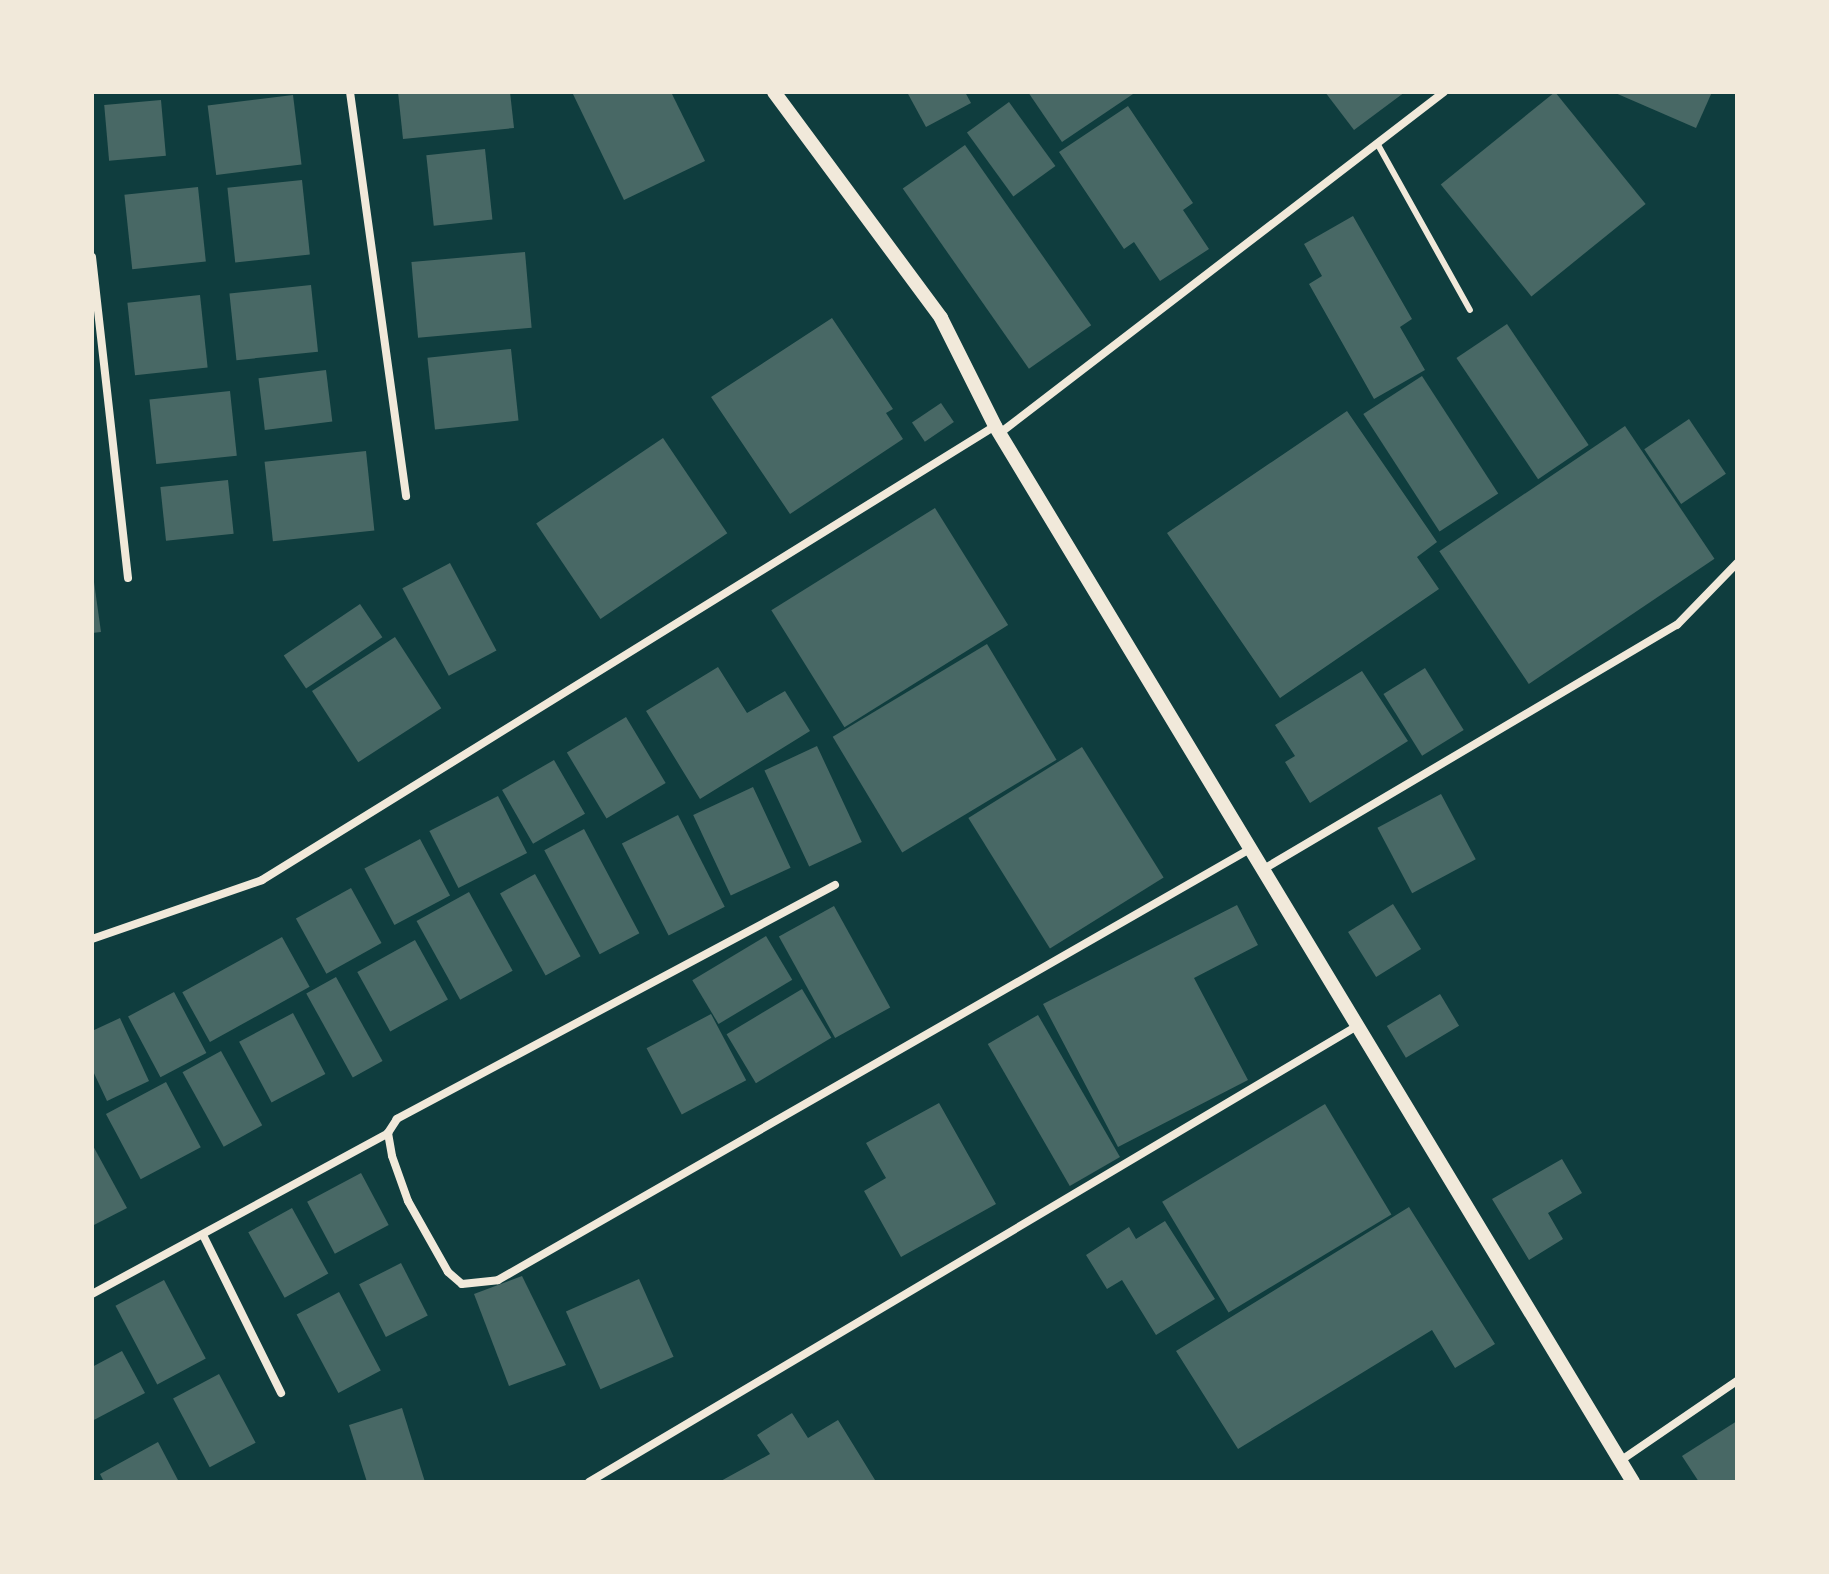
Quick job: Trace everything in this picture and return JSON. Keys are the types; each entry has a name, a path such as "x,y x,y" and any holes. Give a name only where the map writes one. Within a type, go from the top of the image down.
{"street":[{"path":"350,92 406,496"},
{"path":"774,92 941,318 998,430 1633,1482"},
{"path":"92,939 262,880 998,430 1444,92"},
{"path":"92,257 95,313 128,578"},
{"path":"1262,870 1677,625 1737,563"},
{"path":"388,1133 408,1201 448,1272 462,1284 498,1280 1250,849"},
{"path":"92,1294 204,1237 388,1133 397,1119 835,885"},
{"path":"589,1482 1357,1026"},
{"path":"204,1237 281,1393"},
{"path":"1620,1461 1737,1381"}],"lane":[{"path":"1377,143 1470,310"}],"building":[{"path":"398,92 510,92 514,128 403,139"},
{"path":"572,92 671,92 705,161 624,200"},
{"path":"907,92 965,92 971,103 926,127"},
{"path":"1028,92 1136,92 1062,142"},
{"path":"1325,92 1405,92 1354,130"},
{"path":"1555,92 1646,204 1531,296 1441,185"},
{"path":"1613,92 1712,92 1696,128"},
{"path":"293,95 302,164 216,175 208,105"},
{"path":"161,100 166,156 109,161 104,105"},
{"path":"1009,102 1055,166 1013,196 967,133"},
{"path":"1128,106 1193,203 1183,210 1209,249 1160,281 1134,242 1124,249 1059,152"},
{"path":"965,145 1091,325 1029,369 903,189"},
{"path":"485,149 492,220 434,226 426,155"},
{"path":"302,180 310,255 235,262 227,188"},
{"path":"198,187 206,262 132,269 124,195"},
{"path":"1353,216 1412,319 1400,327 1425,370 1374,399 1309,284 1322,276 1304,244"},
{"path":"525,252 532,328 418,338 411,262"},
{"path":"311,285 318,352 236,360 229,294"},
{"path":"200,295 208,368 135,375 127,303"},
{"path":"832,318 893,409 886,413 903,439 790,514 711,397"},
{"path":"1507,324 1589,445 1538,479 1456,358"},
{"path":"511,349 519,421 435,429 427,358"},
{"path":"326,370 332,422 265,430 259,378"},
{"path":"1422,376 1498,493 1440,532 1363,414"},
{"path":"230,391 237,456 156,464 149,399"},
{"path":"941,403 954,422 925,442 912,423"},
{"path":"1347,411 1437,542 1417,557 1439,589 1280,698 1167,533"},
{"path":"1689,419 1726,474 1681,504 1644,449"},
{"path":"1625,426 1714,559 1529,684 1439,551"},
{"path":"663,438 727,533 600,619 536,524"},
{"path":"366,451 374,531 273,541 265,462"},
{"path":"228,480 234,534 166,541 160,487"},
{"path":"935,508 1008,625 844,727 771,610"},
{"path":"450,563 496,650 449,676 402,588"},
{"path":"92,568 101,632 92,633"},
{"path":"360,604 382,637 306,689 284,655"},
{"path":"395,637 441,708 358,762 312,691"},
{"path":"987,644 1057,760 902,852 833,737"},
{"path":"718,667 747,713 785,691 810,731 700,799 646,711"},
{"path":"1425,668 1464,730 1422,756 1383,694"},
{"path":"1362,671 1408,741 1310,803 1285,762 1295,756 1275,725"},
{"path":"626,717 666,783 607,819 567,753"},
{"path":"817,746 862,842 809,867 764,771"},
{"path":"1082,747 1164,878 1050,949 968,818"},
{"path":"554,760 585,814 533,844 502,790"},
{"path":"753,787 791,868 731,896 693,815"},
{"path":"1441,794 1476,859 1412,893 1377,828"},
{"path":"498,796 527,853 458,888 429,831"},
{"path":"678,815 725,907 669,935 622,844"},
{"path":"584,829 639,933 600,954 544,850"},
{"path":"420,839 450,896 394,925 364,869"},
{"path":"535,874 581,956 546,976 500,893"},
{"path":"351,888 382,943 326,974 296,919"},
{"path":"469,892 513,971 460,1000 417,921"},
{"path":"1393,904 1421,949 1376,977 1348,932"},
{"path":"1237,905 1258,945 1194,978 1248,1080 1118,1147 1043,1004"},
{"path":"834,906 890,1007 835,1038 779,937"},
{"path":"766,936 792,980 719,1024 692,980"},
{"path":"282,937 310,987 210,1042 182,992"},
{"path":"415,940 448,999 390,1031 357,972"},
{"path":"336,977 383,1061 353,1077 306,993"},
{"path":"802,989 831,1038 756,1083 727,1034"},
{"path":"174,992 206,1053 160,1077 128,1016"},
{"path":"1440,994 1459,1026 1406,1058 1387,1026"},
{"path":"293,1013 325,1074 272,1103 239,1042"},
{"path":"711,1014 746,1080 682,1114 647,1048"},
{"path":"1038,1015 1120,1157 1070,1186 988,1044"},
{"path":"120,1018 149,1081 107,1101 92,1069 92,1031"},
{"path":"221,1051 262,1125 224,1147 183,1072"},
{"path":"166,1082 201,1147 141,1179 106,1114"},
{"path":"939,1103 996,1204 901,1257 864,1191 886,1178 866,1143"},
{"path":"1325,1104 1391,1215 1229,1312 1162,1202"},
{"path":"92,1144 127,1208 92,1226"},
{"path":"1562,1159 1582,1193 1548,1213 1563,1239 1529,1260 1492,1199"},
{"path":"361,1173 389,1225 335,1254 307,1202"},
{"path":"1409,1207 1495,1344 1455,1368 1432,1330 1238,1449 1176,1351"},
{"path":"292,1208 328,1274 285,1298 248,1232"},
{"path":"1165,1221 1215,1299 1156,1335 1122,1280 1107,1289 1086,1255 1129,1227 1136,1239"},
{"path":"401,1263 428,1316 386,1337 359,1284"},
{"path":"522,1276 566,1365 509,1386 474,1294"},
{"path":"639,1279 674,1357 600,1389 566,1312"},
{"path":"164,1280 206,1359 157,1384 115,1306"},
{"path":"339,1292 381,1371 338,1393 297,1315"},
{"path":"122,1351 145,1393 92,1421 92,1367"},
{"path":"219,1374 256,1443 210,1467 173,1398"},
{"path":"402,1408 425,1482 367,1482 349,1425"},
{"path":"792,1413 808,1438 838,1420 875,1480 719,1482 770,1454 757,1435"},
{"path":"1737,1421 1737,1482 1699,1482 1682,1456"},
{"path":"158,1442 179,1482 104,1482 100,1474"}]}
